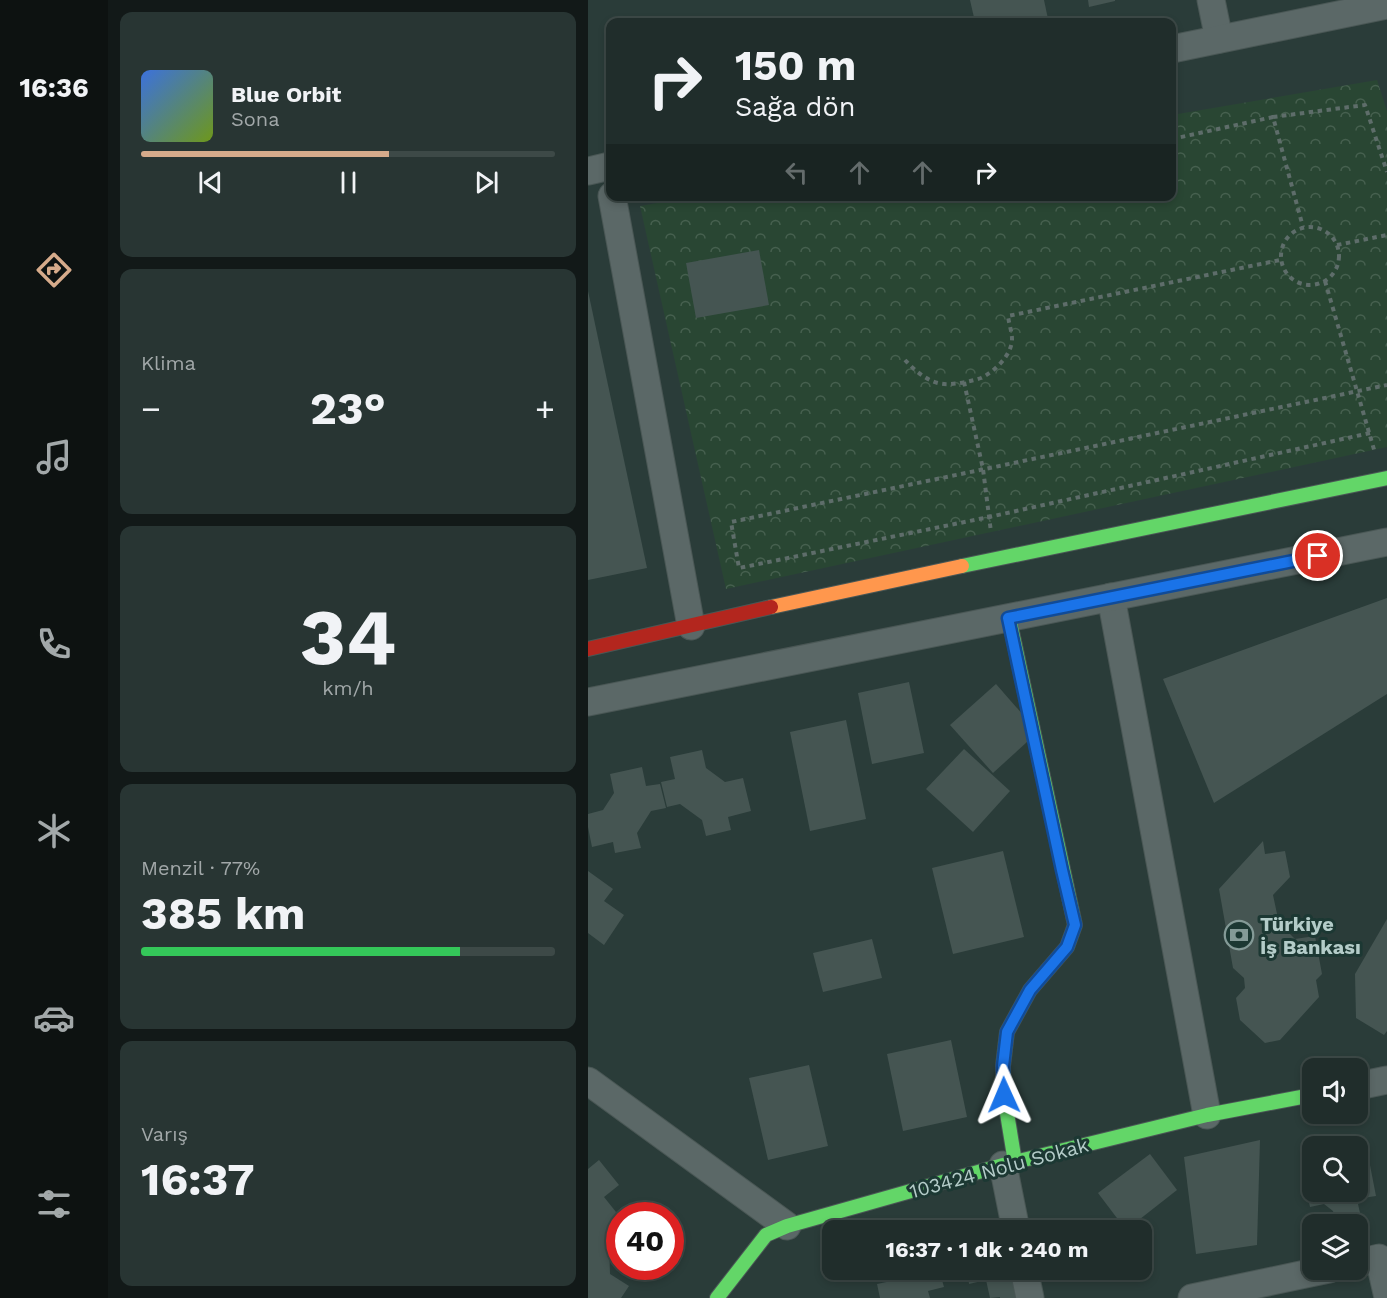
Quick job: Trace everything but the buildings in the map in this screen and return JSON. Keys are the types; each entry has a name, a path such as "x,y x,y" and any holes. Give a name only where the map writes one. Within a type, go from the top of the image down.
{"street":[{"path":"1211,0 1219,39"},
{"path":"1176,48 1383,4"},
{"path":"613,201 691,626"},
{"path":"588,649 999,558 1384,478"},
{"path":"588,702 1387,542"},
{"path":"1111,597 1207,1115"},
{"path":"1008,618 1075,925 1067,947 1030,990 1007,1032 1003,1066 1004,1095 1015,1220"},
{"path":"1368,1084 1387,1080"},
{"path":"588,1081 787,1226"},
{"name":"103424 Nolu Sokak","path":"717,1298 766,1235 787,1226 1009,1164 1207,1115 1302,1097"},
{"path":"1368,1261 1379,1258 1387,1293"},
{"path":"1192,1298 1302,1275"},
{"path":"1026,1280 1030,1298"}],"path":[{"path":"1176,138 1273,117 1365,105 1387,172"},
{"path":"1273,117 1303,227"},
{"path":"1303,227 1317,227 1329,234 1337,245 1339,259 1334,272 1324,281 1311,285 1297,282 1286,273 1280,260 1282,245 1290,234 1303,227"},
{"path":"1337,245 1387,236"},
{"path":"905,360 920,375 944,384 981,378 994,369 1008,354 1012,341 1008,316 1280,260"},
{"path":"1324,281 1384,478"},
{"path":"964,382 983,470 994,553 999,558"},
{"path":"1370,433 989,517 739,568 731,522 1387,385"}],"green space":[{"path":"1377,80 1387,111 1387,447 726,589 640,206 668,201 1176,201 1176,114"}],"traffic: fast":[{"path":"962,566 1387,478"},
{"path":"1009,618 1075,925 1067,947 1030,990 1007,1032 1003,1066 1004,1095 1015,1162"},
{"path":"717,1298 766,1235 787,1226 1003,1165 1207,1115 1302,1097"}],"traffic: slow":[{"path":"771,607 962,566"}],"traffic: jam":[{"path":"588,649 771,607"}],"place":[{"name":"Türkiye İş Bankası","path":"1239,935"}],"route":[{"path":"1004,1095 1003,1066 1007,1032 1030,990 1067,947 1075,925 1008,618 1318,556"}]}
